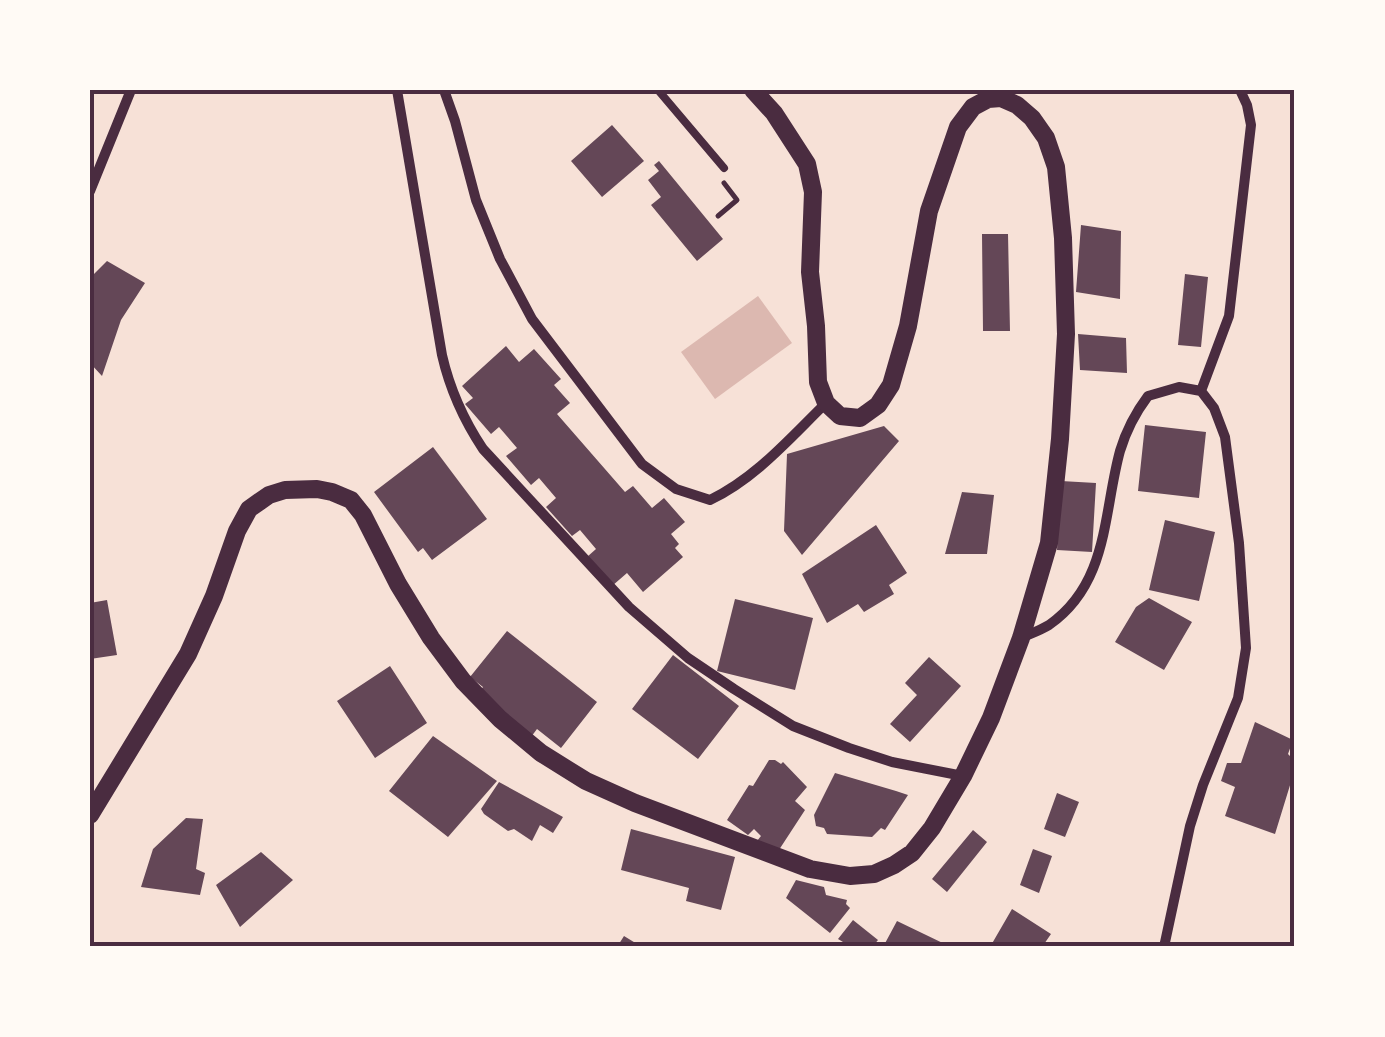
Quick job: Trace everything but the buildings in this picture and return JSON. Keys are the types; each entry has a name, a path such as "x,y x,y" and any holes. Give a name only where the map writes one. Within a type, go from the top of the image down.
{"street":[{"path":"90,191 131,90"},
{"path":"397,90 448,380 464,420 483,449 629,606 688,658 793,726 892,762 963,776"},
{"path":"444,90 476,200 500,259 532,320 642,464 676,489 710,500 732,489 770,458 826,403"},
{"path":"90,815 188,654 236,532 249,509 285,490 317,489 351,500 363,515 398,584 463,681 541,753 586,781 810,869 850,876 874,874 912,853 963,776 991,718 1022,638 1049,543 1066,334 1056,167 1046,138 1017,105 1002,98 988,99 973,107 958,126 930,211 908,326 891,385 878,405 860,418 840,416 826,403 818,382 810,272 812,192 807,164 774,113 753,90"},
{"path":"1202,391 1229,316 1251,126 1240,90"},
{"path":"1022,638 1048,626 1071,606 1088,582 1100,555 1120,450 1148,396 1179,387 1202,391 1214,408 1227,453 1239,543 1246,648 1238,698 1190,826 1164,947"}],"lane":[{"path":"658,90 724,168"}],"path":[{"path":"718,216 735,202"}],"shaded area":[{"path":"758,296 792,343 715,399 681,352"}]}
